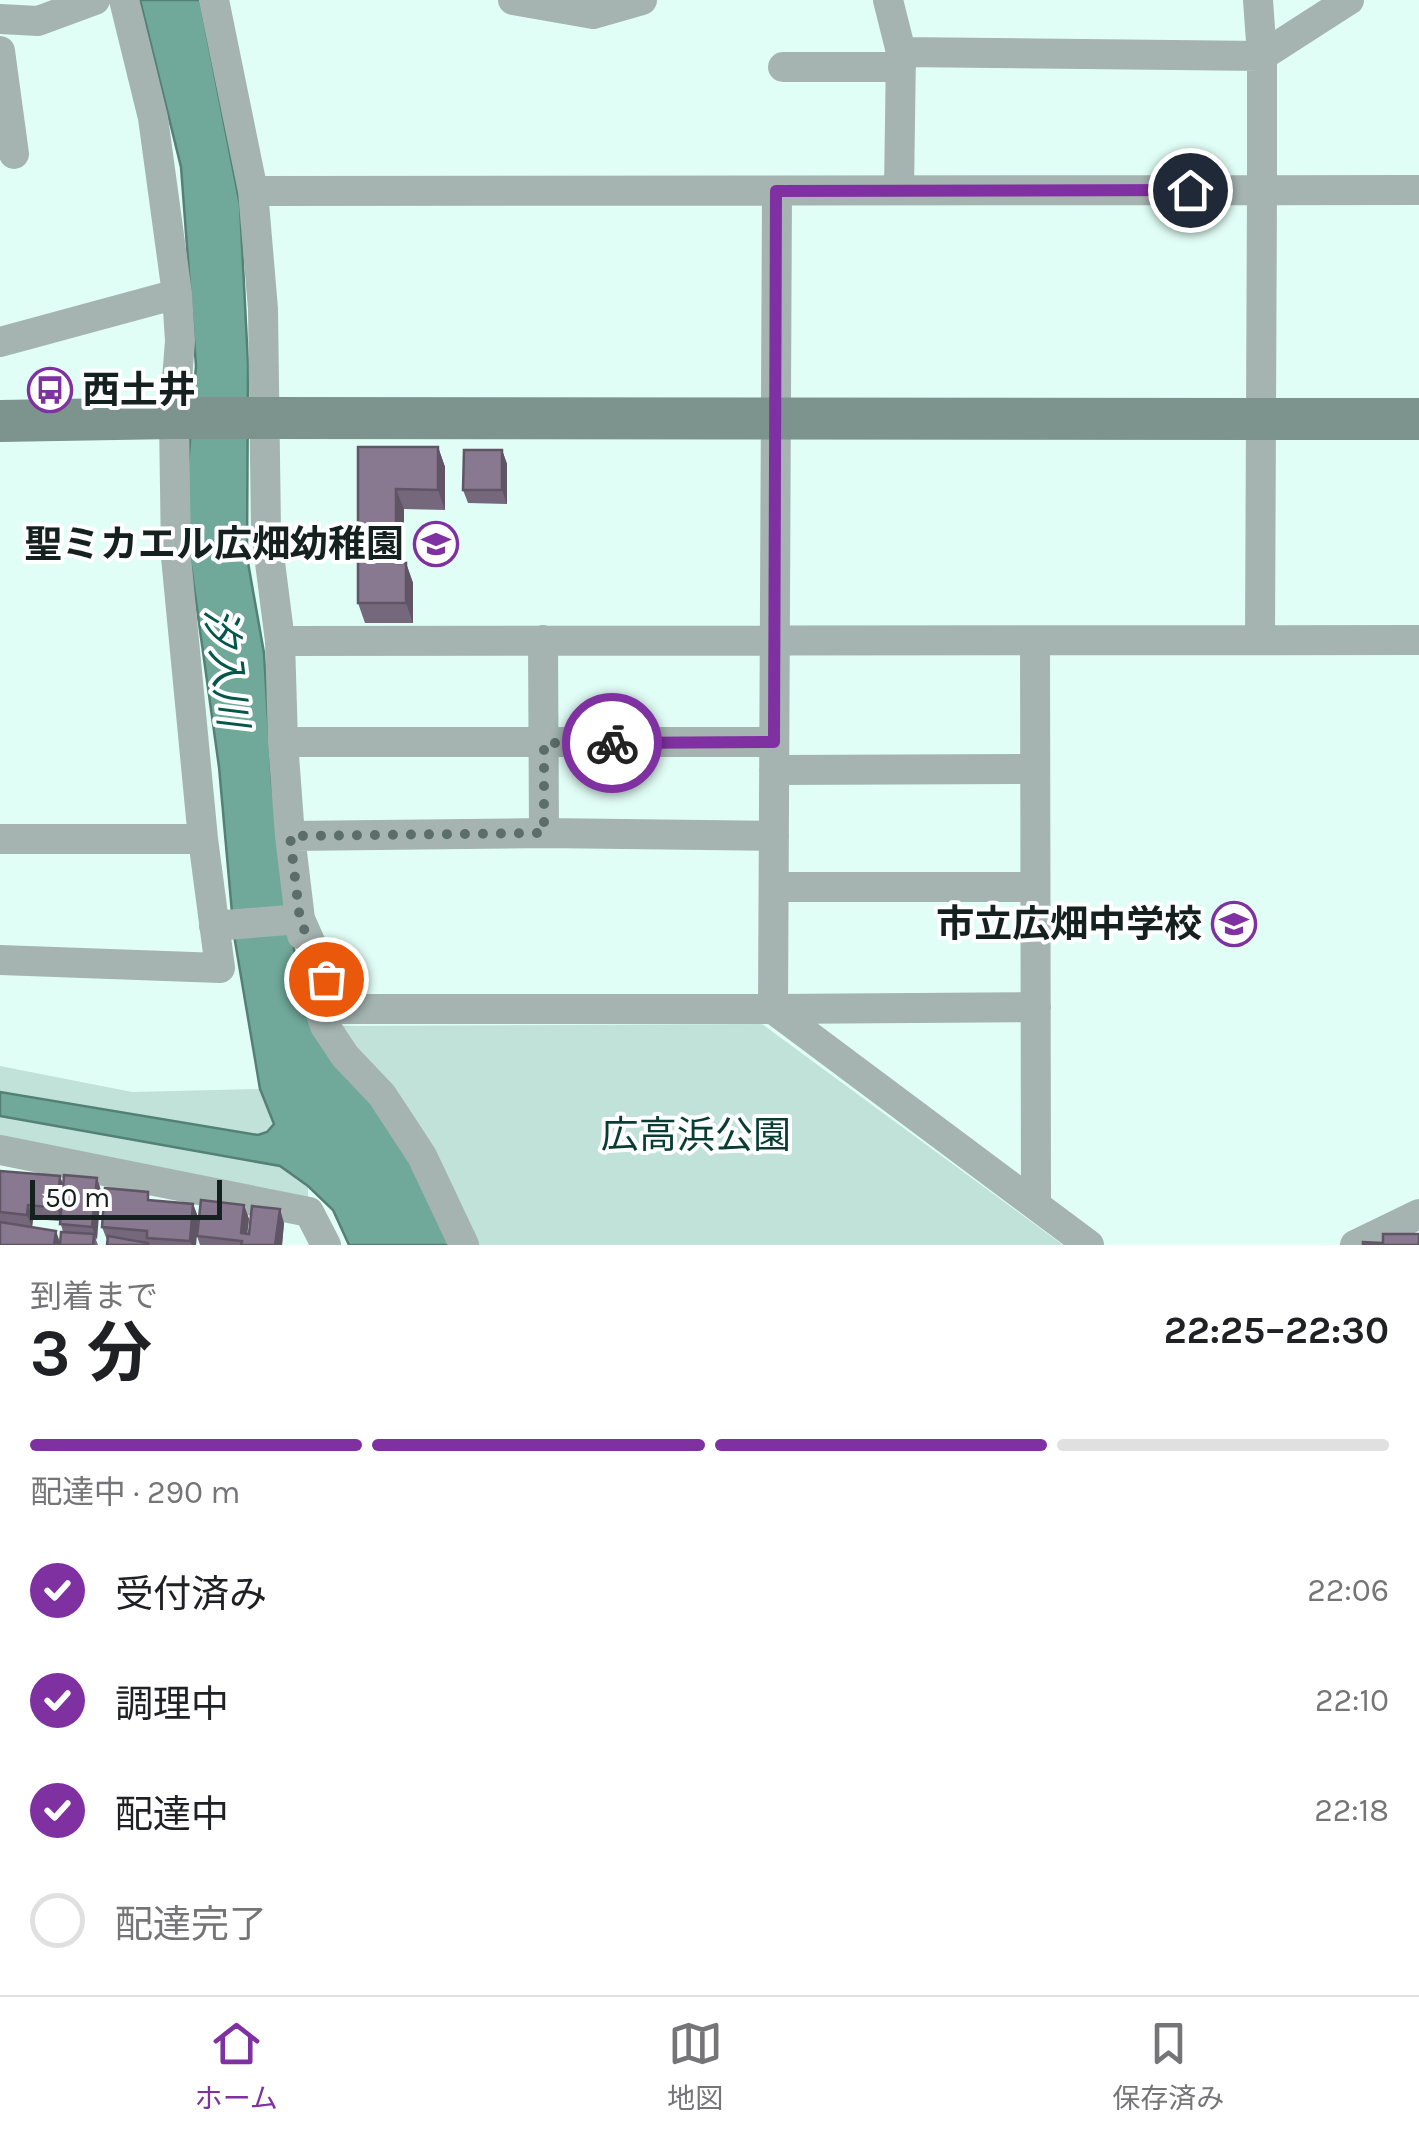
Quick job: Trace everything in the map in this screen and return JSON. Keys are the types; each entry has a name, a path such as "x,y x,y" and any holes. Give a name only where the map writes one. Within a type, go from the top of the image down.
{"street":[{"path":"0,19 94,0"},
{"path":"0,960 220,968 203,839 176,556 174,418 180,341 176,294 153,118 124,0"},
{"path":"214,0 254,191 263,309 266,531 280,641 290,836 308,976 325,1026 345,1056 382,1095 422,1156 464,1245"},
{"path":"514,0 593,14 642,0"},
{"path":"888,0 901,59 899,190"},
{"path":"1258,0 1262,56 1260,640"},
{"path":"783,67 901,59 1262,56 1349,0"},
{"path":"0,51 14,154"},
{"path":"254,191 1419,190"},
{"path":"774,1009 776,191"},
{"path":"0,342 176,294"},
{"path":"0,421 1419,419"},
{"path":"543,640 544,833"},
{"path":"280,641 1419,640"},
{"path":"1035,641 1036,1204"},
{"path":"283,742 544,743 1035,770"},
{"path":"290,836 774,836"},
{"path":"0,839 203,839"},
{"path":"774,887 1035,887"},
{"path":"214,926 300,920"},
{"path":"300,920 340,1009 1036,1006"},
{"path":"774,1009 1089,1245"},
{"path":"0,1150 309,1212 326,1245"},
{"path":"1355,1245 1419,1214"}],"green space":[{"name":"広高浜公園","path":"762,1024 1063,1245 472,1245 330,1026"},
{"path":"0,1066 132,1092 260,1089 274,1124 259,1135 0,1092"},
{"path":"0,1116 280,1166 308,1186 308,1197 0,1138"}],"water":[{"name":"汐入川","path":"140,0 200,0 240,205 248,364 247,557 264,653 272,785 306,1012 410,1151 456,1245 349,1245 333,1210 280,1166 0,1116 0,1092 258,1135 274,1124 260,1089 234,935 219,767 188,544 188,466 196,366 181,167"}],"building":[{"path":"358,447 438,447 438,490 396,489 396,563 406,563 406,603 358,603"},
{"path":"464,450 502,450 502,490 463,490"},
{"path":"0,1171 60,1176 57,1208 28,1205 27,1215 0,1212"},
{"path":"64,1175 97,1178 92,1227 60,1224"},
{"path":"105,1188 148,1192 148,1200 193,1204 190,1241 147,1238 147,1231 102,1227"},
{"path":"201,1200 244,1205 241,1233 249,1234 252,1206 280,1209 275,1245 241,1245 242,1241 197,1236"},
{"path":"0,1222 56,1231 54,1245 0,1245"},
{"path":"61,1232 94,1234 93,1245 60,1245"},
{"path":"1383,1234 1419,1234 1419,1245 1363,1245 1383,1243"},
{"path":"108,1236 148,1243 148,1245 107,1245"}],"way so far":[{"path":"326,979 300,920 290,836 544,833 544,743 612,743"}],"place":[{"name":"西土井","path":"50,390"},
{"name":"聖ミカエル広畑幼稚園","path":"436,544"},
{"name":"市立広畑中学校","path":"1234,924"}],"route":[{"path":"612,743 774,742 776,191 1190,190"}]}
